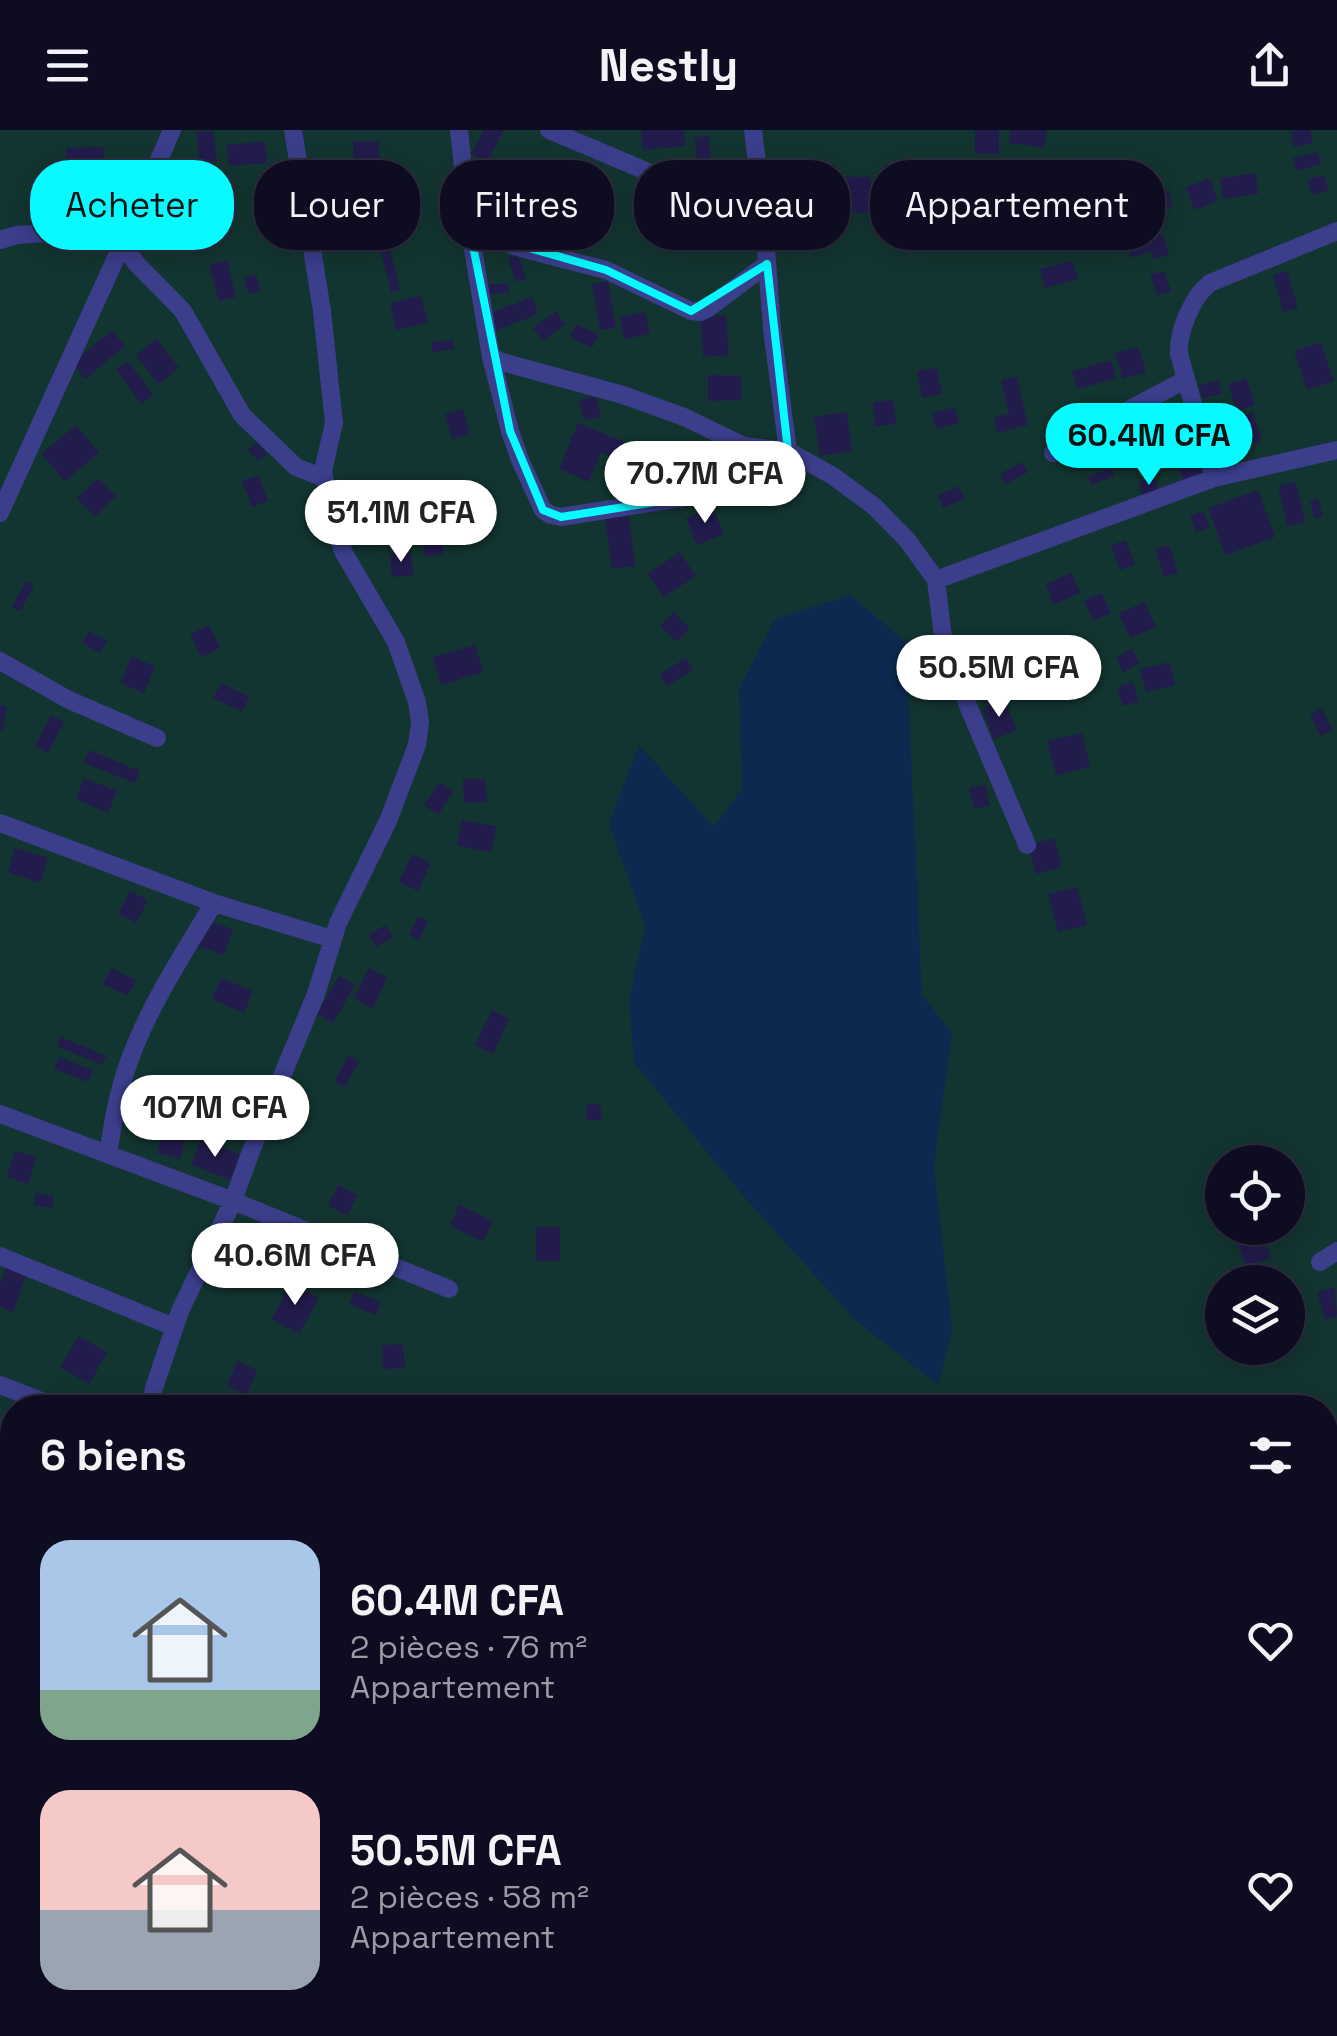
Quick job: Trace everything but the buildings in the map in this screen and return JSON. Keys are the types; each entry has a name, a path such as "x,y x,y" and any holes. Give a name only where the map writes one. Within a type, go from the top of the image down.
{"street":[{"path":"159,160 172,130"},
{"path":"132,250 136,264 183,311 242,416 296,466 321,477 334,423 322,311 293,130"},
{"path":"459,130 462,160"},
{"path":"549,130 634,166"},
{"path":"759,131 761,160"},
{"path":"1214,478 1185,380 1178,343 1181,331 1204,287 1337,231"},
{"path":"0,240 30,236"},
{"path":"0,513 120,250"},
{"path":"473,250 491,356 510,431 544,510 561,517 681,498 744,446"},
{"path":"528,250 606,270 691,311 706,309 767,264"},
{"path":"766,250 788,451"},
{"path":"491,356 684,417 744,446 788,451 833,476 874,507 908,541 936,580 944,645 1028,844"},
{"path":"1053,453 1185,380"},
{"path":"936,580 1214,478 1337,450"},
{"path":"154,1395 174,1327 233,1200 316,994 332,938 388,821 416,745 420,722 417,702 396,642 344,552 334,526 323,471"},
{"path":"0,661 70,700 157,738"},
{"path":"0,822 214,903 332,938"},
{"path":"108,1153 120,1090 140,1035 214,903"},
{"path":"0,1114 233,1200 449,1289"},
{"path":"1320,1262 1337,1251"},
{"path":"0,1256 174,1327"},
{"path":"0,1385 26,1395"}],"highlighted area":[{"path":"470,231 606,270 691,311 767,264 788,451 744,446 681,498 561,517 543,510 510,431"}],"green space":[{"path":"0,130 1337,130 1337,1395 0,1395"}],"water":[{"path":"850,595 906,642 922,995 952,1033 934,1165 952,1330 938,1385 855,1320 738,1190 634,1062 629,1001 645,926 609,823 639,745 714,827 742,788 739,689 775,619"}]}
